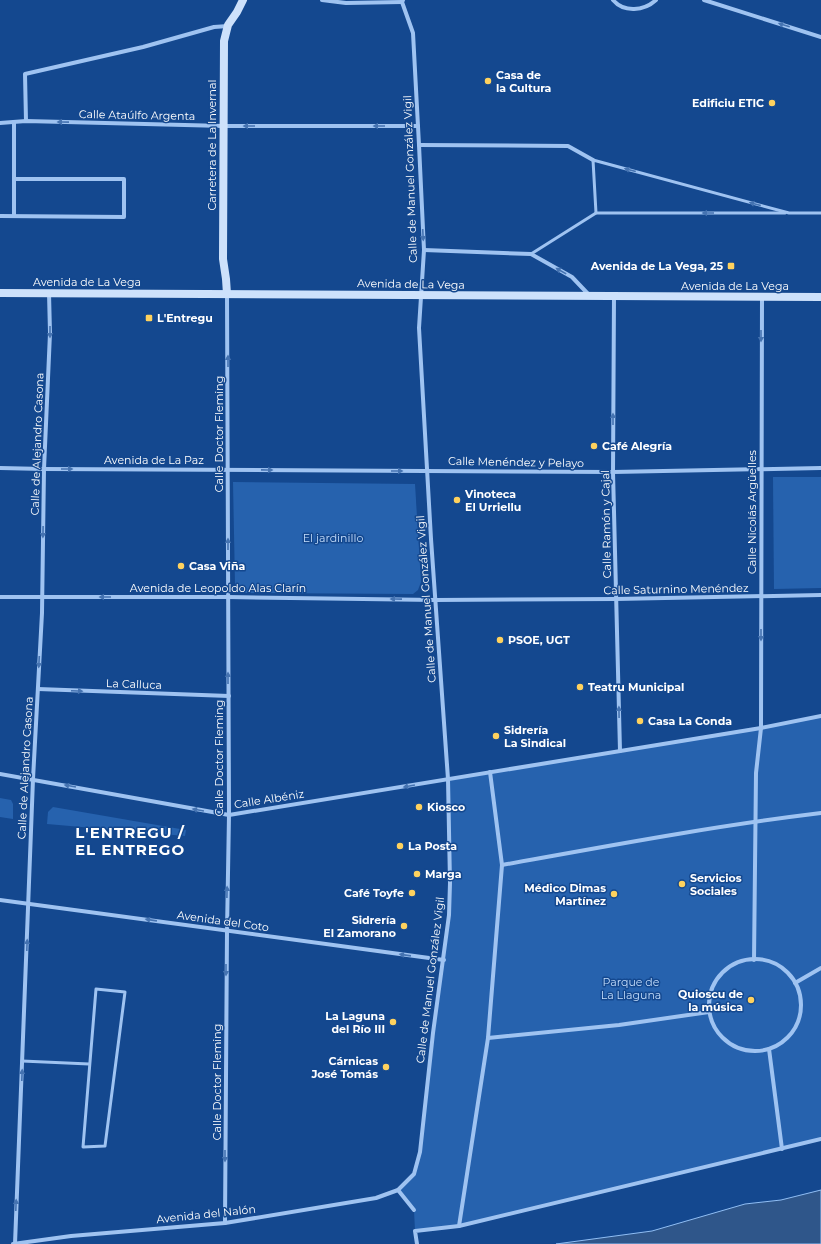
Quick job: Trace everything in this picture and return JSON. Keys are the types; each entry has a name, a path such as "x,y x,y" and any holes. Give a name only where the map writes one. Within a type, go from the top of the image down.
{"street":[{"name":"Carretera de La Invernal","path":"227,294 223,259 224,41 228,26 243,0"},
{"path":"322,0 346,3 403,1"},
{"path":"612,0 626,8 638,9 650,5 656,0"},
{"path":"704,0 821,37"},
{"name":"Calle de Manuel González Vigil","path":"398,1190 414,1174 420,1152 433,1033 444,960 449,915 450,883 448,779 419,328 424,250 418,126 413,33 403,1"},
{"path":"26,121 25,74 143,47 214,27 228,26"},
{"name":"Calle Ataúlfo Argenta","path":"0,123 26,121 224,126 418,126"},
{"path":"14,122 14,216"},
{"path":"419,145 568,146 593,160"},
{"path":"0,216 124,217 124,179 15,178"},
{"path":"424,250 532,254 572,277 590,296"},
{"name":"Avenida de La Vega","path":"0,292 821,297"},
{"name":"Calle de Alejandro Casona","path":"14,1244 42,597 44,469 50,334 49,293"},
{"name":"Calle Doctor Fleming","path":"225,1223 228,815 227,294"},
{"name":"Calle Ramón y Cajal","path":"614,296 613,472 620,751"},
{"name":"Calle Nicolás Argüelles","path":"761,728 762,297"},
{"name":"Avenida de La Paz","path":"0,468 299,471 427,470"},
{"name":"Calle Menéndez y Pelayo","path":"427,470 613,472 821,468"},
{"name":"Calle Saturnino Menéndez","path":"436,600 616,599 821,595"},
{"name":"Avenida de Leopoldo Alas Clarín","path":"0,597 228,597 436,600"},
{"name":"La Calluca","path":"38,689 228,696"},
{"name":"Calle Albéniz","path":"0,774 228,815 761,728 821,716"},
{"path":"754,960 756,772 761,728"},
{"path":"459,1226 488,1038 502,865 490,772"},
{"path":"502,865 660,836 755,821 821,813"},
{"name":"Avenida del Coto","path":"0,900 444,960"},
{"path":"754,960 766,961 777,965 787,973 795,983 800,996 800,1009 797,1022 791,1034 781,1043 769,1049 753,1051 738,1048 724,1040 714,1027 709,1012 710,997 715,982 725,970 738,963 754,960"},
{"path":"795,983 821,968"},
{"path":"488,1038 619,1025 709,1012"},
{"path":"769,1049 782,1148"},
{"path":"416,1244 415,1231 459,1226 821,1139"},
{"path":"398,1190 414,1210"},
{"name":"Avenida del Nalón","path":"14,1244 71,1236 225,1223 376,1198 398,1190"}],"lane":[{"path":"596,212 593,160 790,213"},
{"path":"532,254 596,212 821,213"},
{"path":"96,988 126,992 105,1146 83,1147 89,1064 96,988"},
{"path":"22,1061 89,1064"}],"green space":[{"path":"773,477 821,477 821,588 774,589"},
{"name":"El jardinillo","path":"233,482 415,484 421,582 418,590 413,594 246,593 238,589 235,584"},
{"name":"Parque de La Llaguna","path":"821,716 821,1139 459,1226 415,1231 414,1210 398,1190 414,1174 420,1152 449,915 448,779"},
{"path":"0,798 11,800 13,804 13,819 0,817"},
{"path":"53,807 186,830 185,836 47,824 48,812"}],"shaded area":[{"path":"821,1190 821,1244 556,1244 652,1231 745,1204 781,1200"}],"place":[{"name":"Casa de la Cultura","path":"488,81"},
{"name":"Edificiu ETIC","path":"772,103"},
{"name":"Avenida de La Vega, 25","path":"731,266"},
{"name":"L'Entregu","path":"149,318"},
{"name":"Café Alegría","path":"594,446"},
{"name":"Vinoteca El Urriellu","path":"457,500"},
{"name":"Casa Viña","path":"181,566"},
{"name":"PSOE, UGT","path":"500,640"},
{"name":"Teatru Municipal","path":"580,687"},
{"name":"Casa La Conda","path":"640,721"},
{"name":"Sidrería La Sindical","path":"496,736"},
{"name":"Kiosco","path":"419,807"},
{"name":"La Posta","path":"400,846"},
{"name":"Marga","path":"417,874"},
{"name":"Servicios Sociales","path":"682,884"},
{"name":"Café Toyfe","path":"412,893"},
{"name":"Médico Dimas Martínez","path":"614,894"},
{"name":"Sidrería El Zamorano","path":"404,926"},
{"name":"Quioscu de la música","path":"751,1000"},
{"name":"La Laguna del Río III","path":"393,1022"},
{"name":"Cárnicas José Tomás","path":"386,1067"}],"district":[{"name":"L'ENTREGU / EL ENTREGO","path":"130,840"}]}
